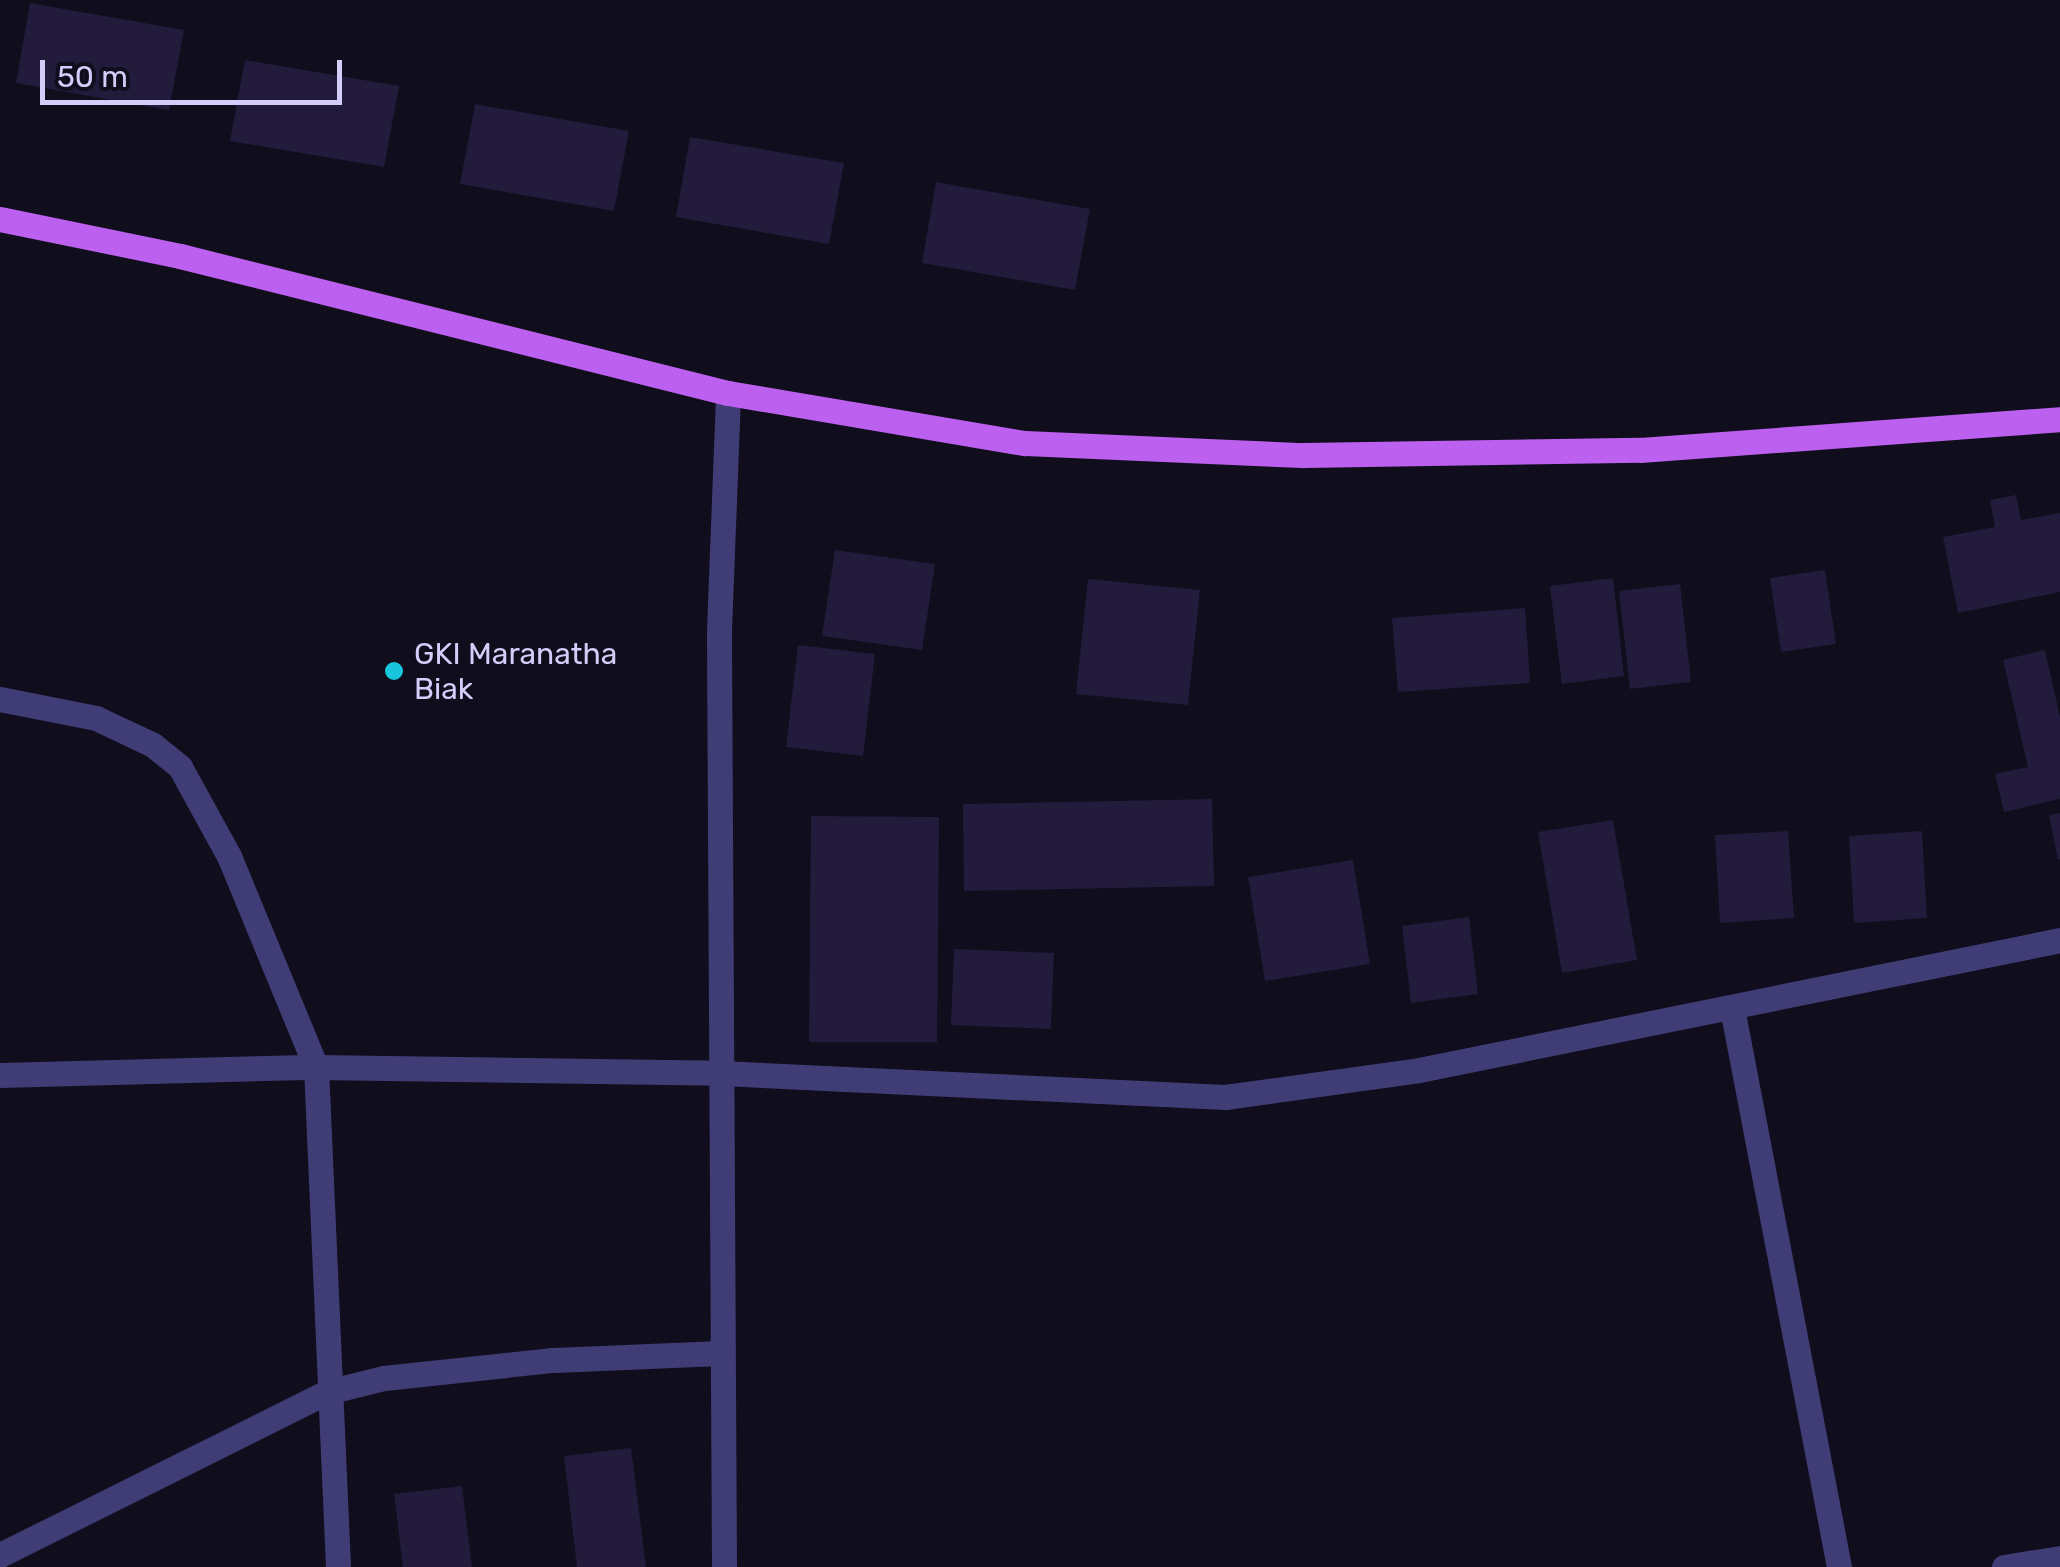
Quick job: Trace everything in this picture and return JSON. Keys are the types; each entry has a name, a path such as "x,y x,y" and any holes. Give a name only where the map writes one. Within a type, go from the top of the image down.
{"main road":[{"path":"0,219 180,256 728,394 1025,443 1165,452 1640,450 2060,420"}],"street":[{"path":"724,1567 718,630 728,394"},
{"path":"0,699 96,718 128,730 180,767 229,856 316,1068 327,1392 338,1567"},
{"path":"0,1075 316,1068 721,1073 1226,1096 1315,1088 2060,940"},
{"path":"1732,1008 1839,1567"},
{"path":"0,1555 327,1392 384,1378 553,1360 722,1353"},
{"path":"2004,1567 2060,1558"}],"building":[{"path":"30,3 184,30 169,110 16,83"},
{"path":"245,60 399,86 384,167 230,141"},
{"path":"475,104 629,131 614,211 460,184"},
{"path":"690,137 844,163 829,244 676,217"},
{"path":"936,182 1090,209 1075,290 922,263"},
{"path":"2016,495 2021,520 2060,513 2060,592 1958,613 1943,537 1995,527 1990,500"},
{"path":"835,550 935,564 922,650 822,636"},
{"path":"1825,570 1836,644 1781,652 1770,578"},
{"path":"1613,578 1624,676 1562,684 1550,586"},
{"path":"1088,579 1200,590 1188,705 1076,694"},
{"path":"1680,584 1691,682 1630,689 1619,591"},
{"path":"1525,608 1530,683 1398,692 1392,618"},
{"path":"798,645 875,654 863,756 786,747"},
{"path":"2045,650 2060,717 2060,799 2004,812 1995,774 2028,767 2003,660"},
{"path":"1212,799 1214,886 964,891 963,804"},
{"path":"2060,813 2060,859 2058,860 2049,815"},
{"path":"811,816 939,817 937,1042 809,1042"},
{"path":"1613,820 1637,960 1562,973 1538,832"},
{"path":"1788,831 1794,918 1720,923 1715,835"},
{"path":"1922,831 1927,918 1854,923 1849,836"},
{"path":"1353,860 1370,964 1265,981 1248,877"},
{"path":"1469,917 1478,994 1411,1003 1402,926"},
{"path":"954,949 1054,953 1051,1029 951,1025"},
{"path":"631,1448 646,1567 577,1567 564,1456"},
{"path":"462,1486 472,1567 403,1567 394,1494"}],"place":[{"name":"GKI Maranatha Biak","path":"394,671"}]}
